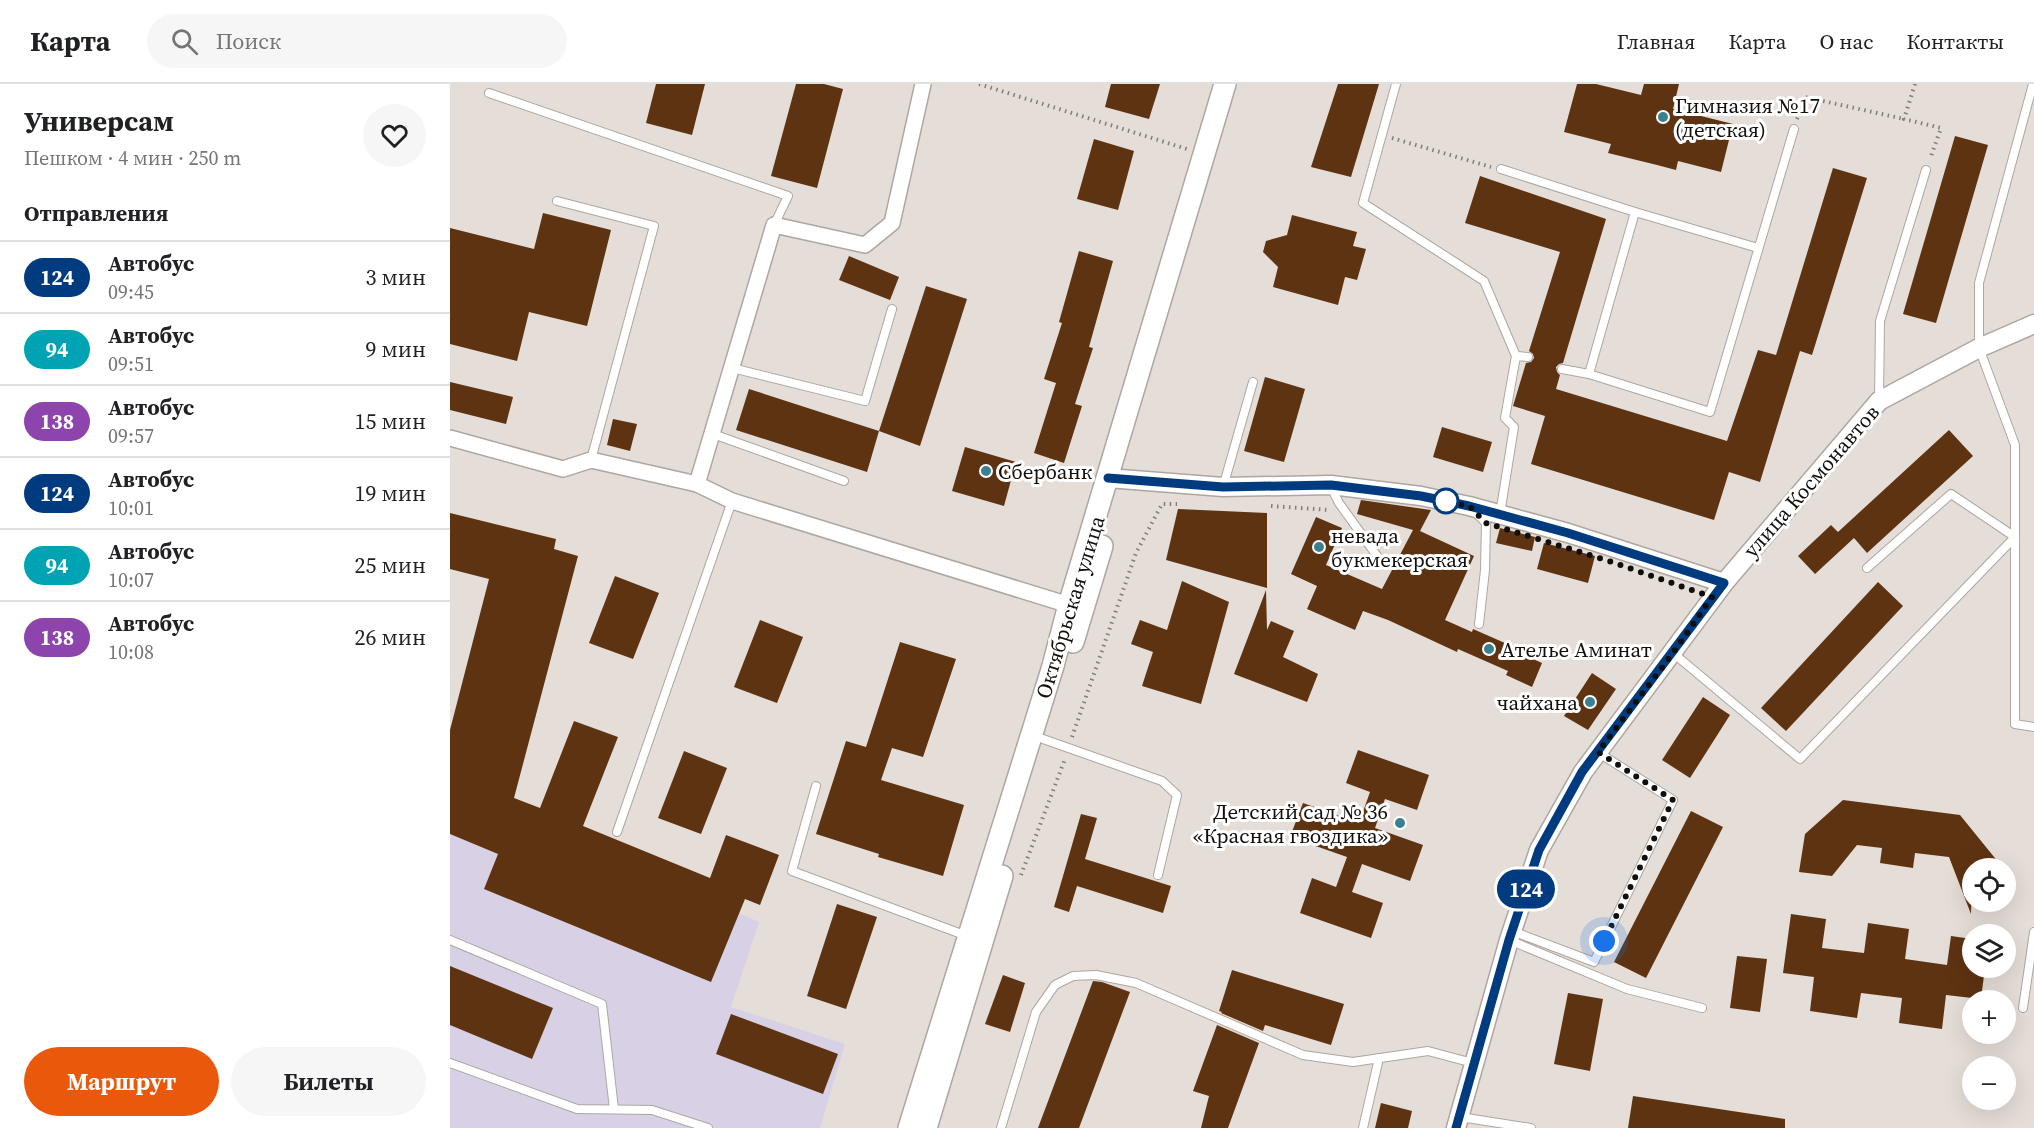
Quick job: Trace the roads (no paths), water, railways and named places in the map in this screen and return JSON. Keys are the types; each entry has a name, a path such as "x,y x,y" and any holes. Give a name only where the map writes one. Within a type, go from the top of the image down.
{"main road":[{"name":"Октябрьская улица","path":"926,1128 1044,740 1225,84"},
{"name":"Октябрьская улица","path":"909,1128 1053,666 1069,605 1115,478 1239,84"}],"street":[{"path":"698,484 774,225 865,245 892,223 923,84"},
{"name":"улица Космонавтов","path":"1457,1122 1511,935 1539,850 1582,772 1724,583 1879,401 1979,348 2034,324"},
{"path":"450,438 563,469 591,460 698,484 732,501 1069,605"},
{"path":"1115,478 1223,487 1331,485 1421,496 1469,506 1568,533 1724,583"}],"lane":[{"path":"1396,84 1363,203 1484,281 1516,356 1504,418 1514,427 1500,514"},
{"path":"2033,84 1979,283 1979,348 2015,445 2015,724 2034,727"},
{"path":"489,93 788,196 774,225"},
{"path":"1562,369 1589,374 1710,412 1794,129"},
{"path":"1501,169 1758,248"},
{"path":"1879,401 1880,321 1926,170"},
{"path":"557,201 654,226 591,460"},
{"path":"1589,374 1635,212"},
{"path":"732,368 865,401 892,309"},
{"path":"1516,356 1528,357"},
{"path":"1223,487 1253,382"},
{"path":"713,434 844,481"},
{"path":"1331,485 1339,503 1380,560"},
{"path":"1867,568 1951,494 2015,537"},
{"path":"617,832 732,501"},
{"path":"1469,506 1486,523 1485,570 1479,624"},
{"path":"1673,653 1800,759 2015,537"},
{"path":"1044,740 1162,781 1177,795 1158,875"},
{"path":"1511,935 1594,962 1673,800 1598,752"},
{"path":"816,786 792,871 968,937"},
{"path":"2023,1008 2034,932"},
{"path":"1511,935 1627,989 1702,1008"},
{"path":"450,940 602,1004 614,1109"},
{"path":"1001,1128 1036,1012 1055,985 1073,976 1096,975 1136,983 1303,1055 1353,1062 1428,1051 1474,1063"},
{"path":"1363,1128 1379,1058"},
{"path":"450,1062 577,1109 652,1110 708,1128"},
{"path":"1457,1122 1531,1128"}],"place":[{"name":"Гимназия №17 (детская)","path":"1663,117"},
{"name":"Сбербанк","path":"986,471"},
{"name":"невада букмекерская","path":"1319,547"},
{"name":"Ателье Аминат","path":"1489,649"},
{"name":"чайхана","path":"1590,702"},
{"name":"Детский сад № 36 «Красная гвоздика»","path":"1400,823"}]}
